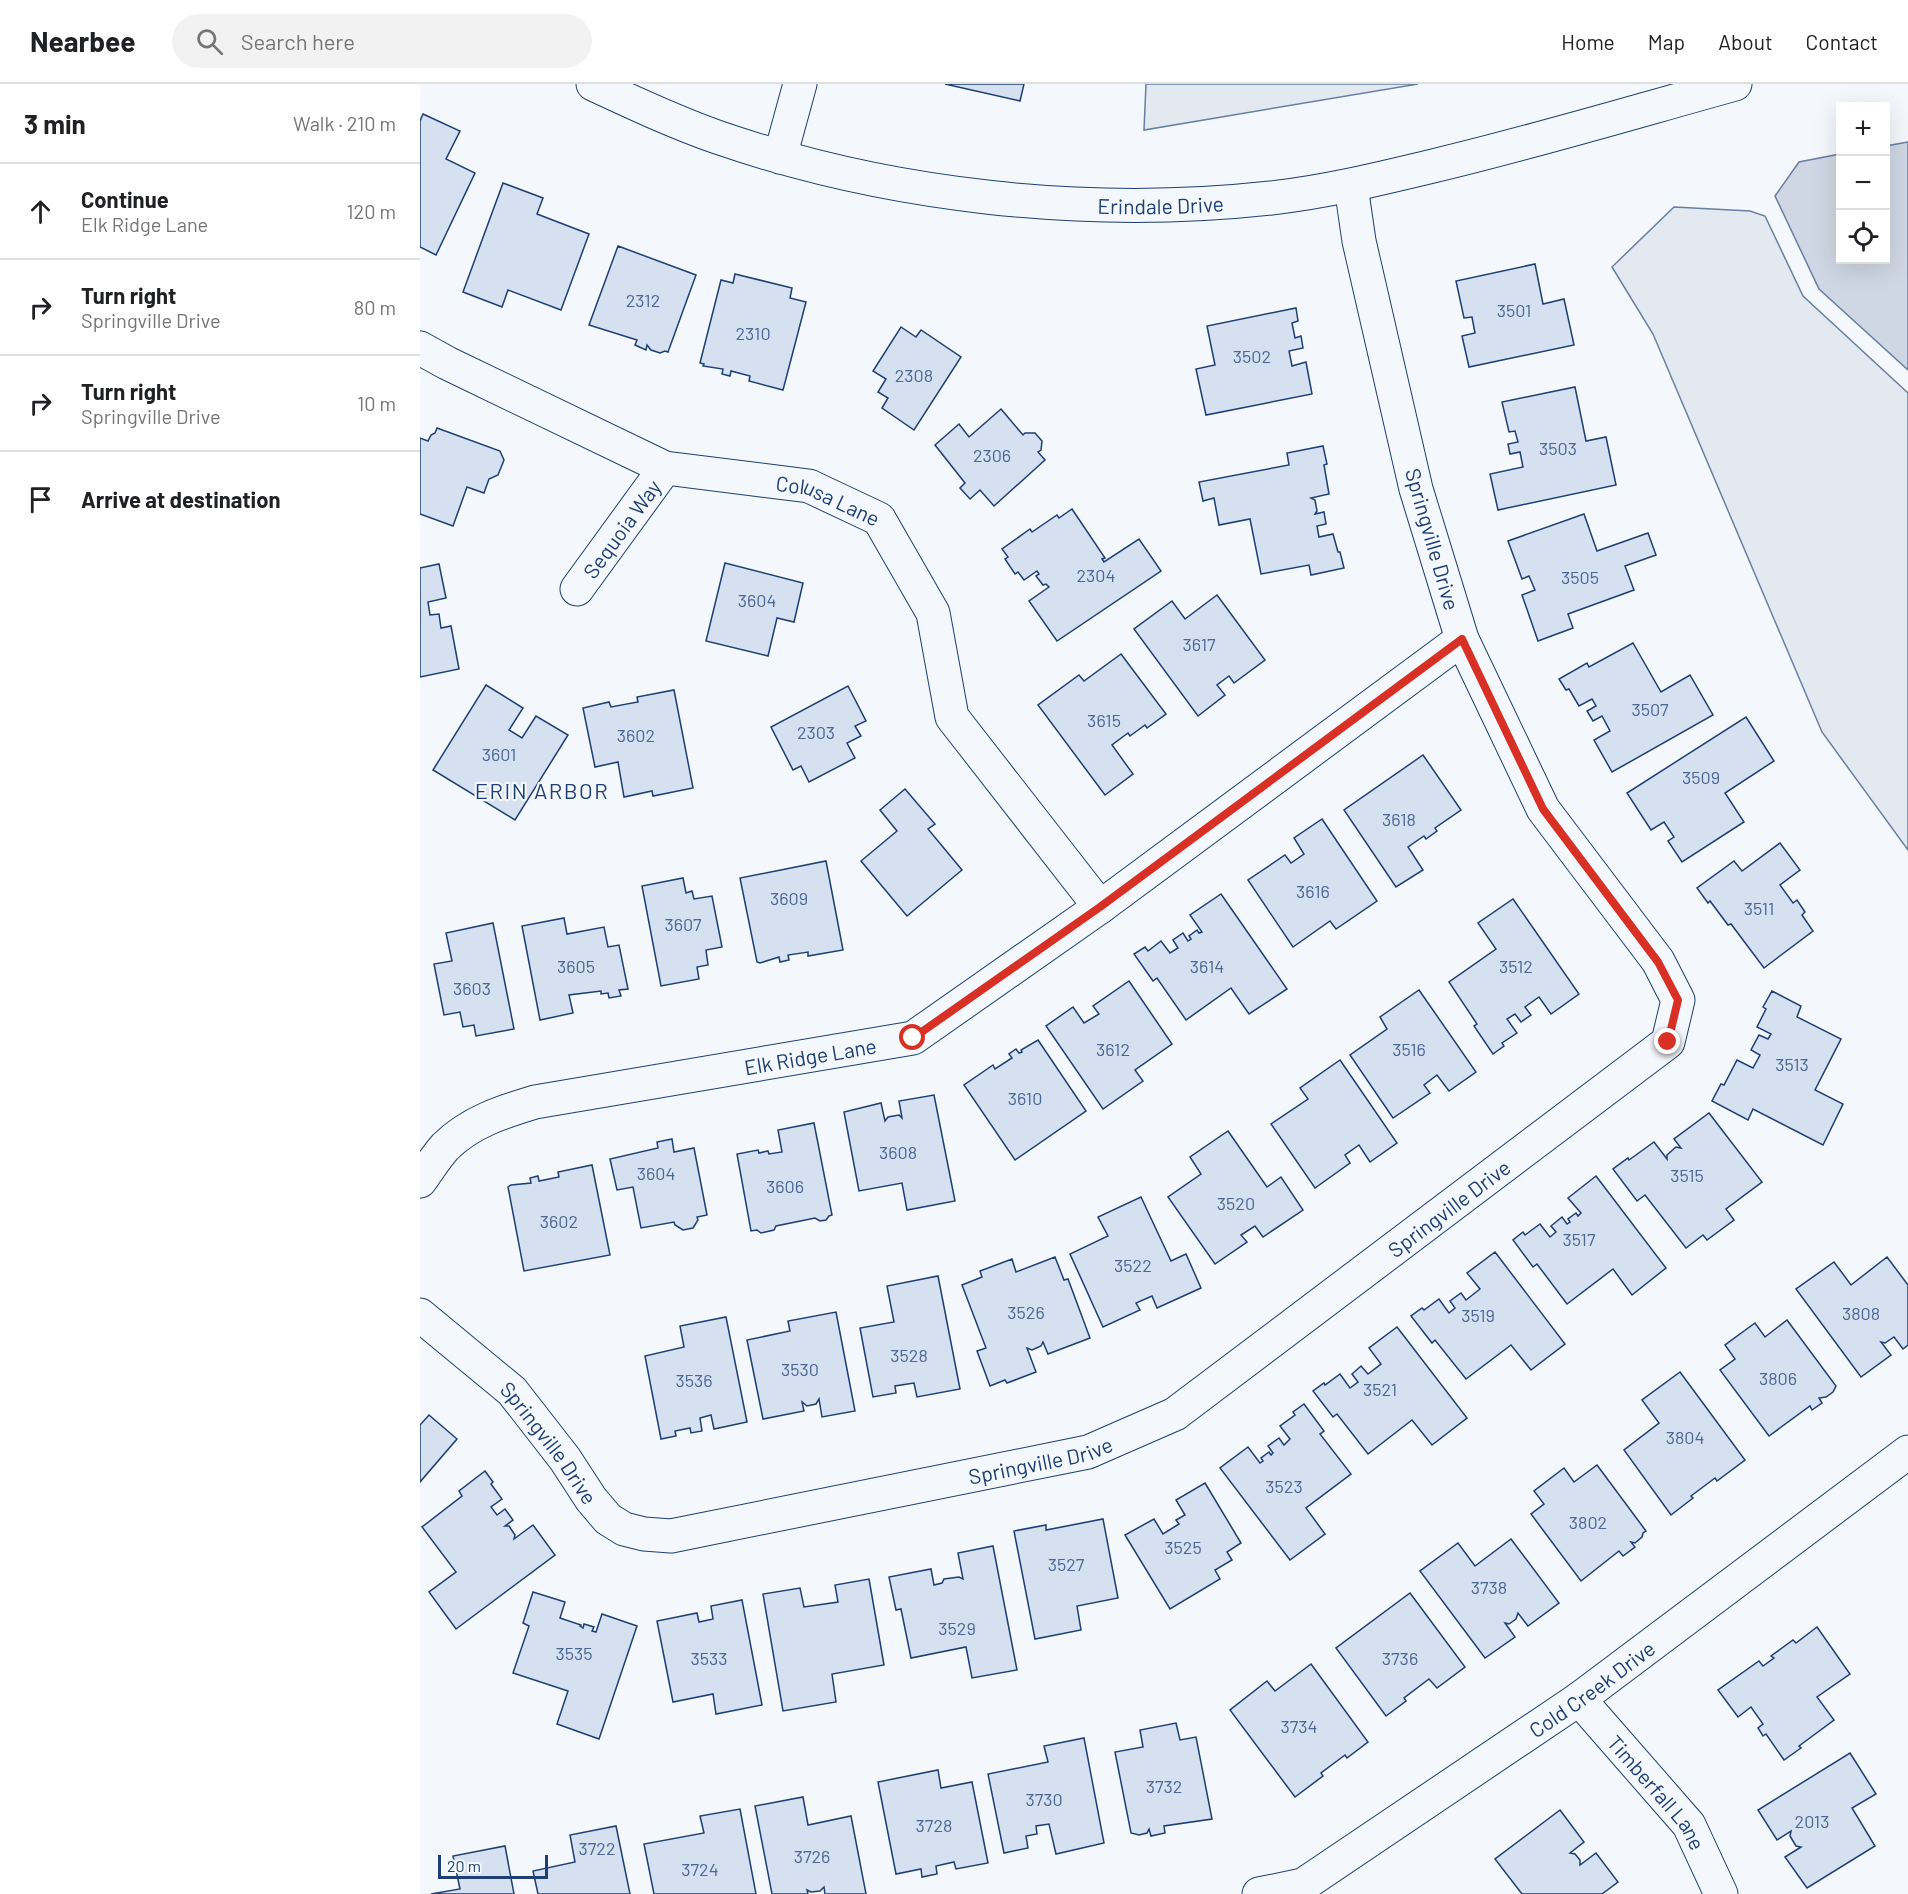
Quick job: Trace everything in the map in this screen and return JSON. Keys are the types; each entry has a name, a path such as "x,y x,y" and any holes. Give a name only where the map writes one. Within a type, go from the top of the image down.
{"street":[{"name":"Erindale Drive","path":"593,84 654,113 717,137 780,157 943,192 1012,200 1102,205 1189,204 1272,198 1351,186 1499,150 1735,84"},
{"path":"780,157 800,84"},
{"name":"Springville Drive","path":"420,1314 512,1391 608,1519 624,1529 644,1534 671,1536 1088,1452 1175,1414 1668,1042 1678,1000 1658,962 1543,809 1462,639 1416,489 1359,241 1351,186"},
{"name":"Colusa Lane","path":"420,348 665,468 809,486 879,519 933,613 952,717 1100,907"},
{"name":"Sequoia Way","path":"577,590 665,468"},
{"name":"Elk Ridge Lane","path":"420,1181 445,1148 464,1131 493,1114 535,1102 913,1038 1100,907 1462,639"},
{"name":"Cold Creek Drive","path":"1259,1894 1303,1885 1579,1698 1908,1452"},
{"name":"Timberfall Lane","path":"1579,1698 1689,1825 1721,1894"}],"shaded area":[{"path":"1146,84 1418,84 1144,130"},
{"path":"1908,142 1908,370 1819,289 1775,196 1799,162 1836,155 1836,264 1890,264 1890,145"},
{"path":"1674,207 1750,211 1765,216 1803,296 1908,393 1908,850 1822,732 1653,334 1612,267"}],"building":[{"path":"945,84 1024,84 1020,101"},
{"path":"423,114 460,131 446,159 475,173 436,255 420,247 420,121"},
{"path":"503,183 543,198 537,214 589,234 561,310 508,290 502,307 463,292"},
{"path":"618,246 696,275 668,352 660,353 651,350 647,345 646,350 635,345 637,340 589,325"},
{"path":"1535,264 1543,304 1564,299 1574,345 1469,367 1462,336 1475,333 1472,317 1464,318 1456,281"},
{"path":"735,274 792,288 790,298 806,302 783,390 749,381 750,376 731,371 730,376 722,374 723,369 703,366 704,364 700,363 721,280 733,283"},
{"path":"1296,308 1298,321 1292,323 1295,338 1301,336 1303,348 1289,351 1292,366 1306,362 1312,394 1206,415 1196,369 1215,365 1207,326"},
{"path":"901,327 916,337 921,330 961,357 914,430 882,408 888,398 878,392 886,379 873,371"},
{"path":"1575,387 1586,441 1606,437 1616,485 1498,510 1490,474 1523,467 1520,452 1510,454 1508,444 1518,442 1515,431 1509,432 1502,402"},
{"path":"1001,409 1023,435 1035,433 1042,441 1041,450 1038,452 1045,460 994,506 980,490 970,499 960,488 965,483 935,445 959,424 969,437"},
{"path":"437,428 500,451 504,460 498,475 489,479 484,493 467,487 453,526 420,514 420,438 428,441"},
{"path":"1323,446 1329,494 1311,498 1315,500 1317,511 1315,514 1324,512 1326,524 1317,526 1319,537 1333,534 1344,568 1311,575 1309,565 1261,574 1250,519 1219,525 1214,498 1203,501 1199,482 1289,465 1287,453"},
{"path":"1072,509 1105,558 1102,559 1104,562 1139,539 1161,571 1057,641 1029,601 1049,587 1046,584 1043,585 1036,576 1039,574 1037,571 1024,580 1018,572 1015,574 1005,559 1008,557 1002,549 1030,529 1032,532 1057,515 1059,518"},
{"path":"1584,514 1597,551 1648,533 1656,555 1625,566 1634,590 1568,614 1573,628 1538,641 1522,595 1535,590 1529,576 1522,579 1508,541"},
{"path":"725,563 803,583 794,622 777,618 768,656 706,641"},
{"path":"439,564 446,598 428,602 430,615 439,614 441,628 451,626 459,669 420,677 420,568"},
{"path":"1217,595 1265,660 1234,683 1229,676 1217,685 1225,695 1198,716 1134,629 1172,601 1185,619"},
{"path":"1633,643 1661,692 1690,675 1713,715 1612,772 1594,740 1610,731 1602,716 1593,721 1587,711 1596,706 1592,699 1579,706 1569,689 1566,690 1559,679 1587,663 1589,667"},
{"path":"1121,654 1166,714 1147,728 1145,725 1130,736 1128,733 1112,745 1133,774 1105,795 1038,705 1079,675 1084,681"},
{"path":"486,685 523,708 509,730 522,738 536,716 568,735 515,820 433,770"},
{"path":"848,686 866,721 855,726 861,736 847,743 855,758 809,782 801,766 793,770 771,727"},
{"path":"674,690 693,788 653,796 652,791 624,797 618,762 595,767 583,708 609,702 611,707 638,702 637,697"},
{"path":"1746,717 1774,761 1725,793 1744,822 1682,862 1668,841 1674,837 1664,822 1651,830 1627,793"},
{"path":"1423,755 1461,810 1435,828 1437,831 1426,839 1424,836 1408,847 1423,870 1396,887 1344,810"},
{"path":"905,789 935,824 928,829 962,870 907,916 861,861 897,831 880,810"},
{"path":"1322,819 1377,901 1336,929 1330,921 1293,947 1248,880 1285,855 1291,863 1304,854 1294,838"},
{"path":"1780,843 1800,870 1780,885 1793,903 1797,900 1805,912 1802,915 1813,931 1764,968 1731,924 1728,925 1697,888 1734,861 1742,871"},
{"path":"826,861 843,950 808,956 808,952 788,955 789,960 780,962 779,957 757,962 740,878"},
{"path":"683,878 686,893 692,891 694,899 712,896 722,947 706,950 708,965 697,967 699,979 661,986 642,886"},
{"path":"1221,894 1287,989 1249,1014 1231,988 1186,1020 1157,978 1153,981 1134,954 1145,947 1148,951 1161,941 1170,953 1178,948 1173,940 1183,933 1188,941 1191,939 1189,936 1197,930 1199,933 1202,932 1190,915"},
{"path":"1513,899 1579,994 1551,1014 1539,997 1525,1007 1531,1015 1521,1022 1515,1014 1507,1019 1517,1033 1502,1043 1504,1046 1493,1054 1474,1026 1477,1024 1449,982 1496,949 1478,923"},
{"path":"564,918 567,934 604,927 608,947 619,945 628,989 619,990 621,996 609,998 608,993 601,994 601,991 569,995 573,1013 540,1020 522,926"},
{"path":"493,923 514,1029 476,1036 474,1025 463,1027 460,1012 444,1015 434,964 452,961 446,933"},
{"path":"1129,981 1172,1044 1135,1070 1143,1081 1103,1109 1046,1026 1073,1007 1084,1023 1099,1014 1093,1006"},
{"path":"1419,990 1476,1072 1449,1091 1437,1075 1424,1085 1430,1093 1393,1118 1350,1055 1387,1029 1380,1017"},
{"path":"1772,991 1801,1006 1797,1017 1841,1039 1815,1090 1843,1104 1823,1145 1753,1109 1748,1120 1712,1101 1721,1084 1724,1085 1737,1060 1753,1068 1760,1055 1751,1050 1759,1035 1768,1039 1771,1034 1757,1027 1766,1009 1763,1007"},
{"path":"1038,1040 1086,1111 1015,1160 964,1085 993,1065 995,1069 1012,1058 1009,1054 1016,1049 1019,1053 1022,1052 1021,1050"},
{"path":"1340,1060 1397,1143 1370,1162 1359,1145 1345,1155 1350,1163 1315,1188 1271,1124 1308,1099 1300,1088"},
{"path":"934,1095 955,1201 907,1210 902,1183 859,1191 844,1112 881,1103 885,1121 888,1117 899,1115 902,1118 899,1101"},
{"path":"1709,1113 1762,1182 1726,1209 1734,1220 1707,1240 1703,1235 1686,1248 1645,1195 1637,1201 1613,1169 1654,1142 1667,1159 1667,1155 1676,1147 1681,1148 1674,1139"},
{"path":"814,1123 832,1215 826,1220 820,1221 815,1218 776,1226 774,1230 761,1233 757,1230 751,1231 737,1154 758,1150 759,1153 768,1151 769,1154 782,1152 778,1130"},
{"path":"1228,1131 1267,1187 1281,1177 1303,1210 1263,1237 1255,1226 1241,1235 1247,1242 1215,1264 1168,1197 1201,1174 1190,1157"},
{"path":"672,1139 674,1152 694,1148 707,1215 697,1217 698,1220 693,1228 683,1230 674,1222 641,1228 633,1187 617,1190 610,1159 658,1148 657,1142"},
{"path":"592,1165 610,1255 524,1271 508,1187 531,1183 530,1178 538,1176 539,1181 559,1177 558,1172"},
{"path":"1596,1176 1666,1268 1632,1295 1613,1269 1567,1304 1537,1264 1533,1267 1513,1240 1523,1232 1525,1235 1540,1224 1550,1237 1556,1232 1551,1226 1562,1217 1567,1224 1570,1222 1568,1219 1576,1213 1578,1216 1581,1213 1568,1198"},
{"path":"1141,1197 1171,1261 1186,1254 1201,1288 1157,1308 1152,1296 1136,1303 1140,1310 1103,1327 1070,1254 1108,1236 1098,1217"},
{"path":"1495,1252 1565,1344 1531,1370 1511,1345 1466,1379 1435,1340 1432,1343 1411,1316 1439,1299 1449,1313 1455,1308 1450,1301 1461,1293 1466,1300 1480,1289 1467,1273"},
{"path":"1055,1257 1064,1280 1068,1279 1090,1338 1048,1354 1043,1342 1041,1346 1032,1350 1027,1348 1036,1372 1007,1383 1005,1380 990,1386 977,1351 986,1348 962,1285 982,1277 980,1271 1012,1259 1016,1272"},
{"path":"1887,1257 1908,1285 1908,1345 1903,1349 1894,1337 1885,1343 1881,1342 1891,1355 1861,1377 1796,1289 1834,1262 1851,1285"},
{"path":"938,1276 960,1389 917,1397 914,1383 895,1386 896,1393 873,1397 860,1328 894,1322 887,1286"},
{"path":"836,1312 855,1411 822,1417 819,1399 816,1404 807,1406 802,1402 804,1411 763,1419 747,1340 790,1331 788,1321"},
{"path":"726,1317 747,1422 714,1429 711,1415 700,1418 702,1431 691,1433 690,1428 675,1431 676,1436 661,1439 645,1356 684,1347 680,1326"},
{"path":"1787,1320 1836,1386 1833,1392 1826,1397 1819,1398 1822,1403 1812,1410 1810,1406 1769,1436 1720,1370 1735,1359 1725,1345 1755,1323 1765,1337"},
{"path":"1397,1327 1467,1418 1432,1445 1412,1420 1368,1454 1337,1414 1333,1417 1313,1391 1340,1374 1350,1388 1358,1382 1352,1374 1361,1366 1368,1374 1381,1364 1369,1348"},
{"path":"1680,1372 1745,1460 1717,1481 1715,1478 1671,1515 1624,1450 1659,1423 1642,1400"},
{"path":"1304,1404 1324,1431 1320,1434 1351,1474 1306,1508 1325,1534 1290,1560 1220,1468 1248,1447 1260,1463 1263,1461 1261,1458 1269,1452 1271,1455 1273,1453 1268,1446 1279,1438 1284,1445 1290,1439 1280,1426 1295,1415 1293,1412"},
{"path":"429,1415 457,1439 420,1482 420,1425"},
{"path":"1597,1465 1646,1531 1635,1543 1631,1542 1635,1547 1623,1556 1619,1551 1581,1581 1531,1514 1544,1504 1534,1491 1564,1468 1574,1482"},
{"path":"485,1471 502,1499 491,1507 497,1515 505,1509 513,1520 505,1526 509,1526 515,1535 514,1539 533,1525 555,1555 456,1629 429,1592 456,1572 422,1527 462,1496 459,1491"},
{"path":"1205,1483 1241,1543 1227,1552 1232,1560 1215,1570 1220,1579 1170,1609 1125,1535 1154,1519 1163,1534 1179,1524 1176,1520 1185,1515 1176,1500"},
{"path":"1103,1519 1118,1598 1077,1606 1081,1630 1035,1639 1014,1531 1046,1525 1046,1530"},
{"path":"1511,1539 1559,1603 1528,1626 1518,1613 1516,1619 1509,1624 1505,1623 1515,1637 1485,1658 1420,1571 1458,1543 1475,1566"},
{"path":"993,1546 1017,1670 972,1678 966,1647 911,1658 901,1609 896,1610 889,1577 931,1569 934,1585 942,1583 944,1579 959,1577 963,1579 958,1553"},
{"path":"869,1579 884,1665 832,1674 836,1702 783,1711 763,1594 800,1588 804,1607 838,1602 835,1585"},
{"path":"533,1592 565,1602 560,1618 581,1625 583,1628 584,1624 594,1627 592,1631 596,1632 602,1614 637,1626 599,1739 557,1724 568,1691 513,1673 529,1626 523,1623"},
{"path":"1410,1593 1465,1667 1437,1688 1429,1679 1404,1698 1406,1701 1386,1716 1336,1648"},
{"path":"742,1600 762,1705 716,1714 713,1694 673,1702 657,1621 697,1613 699,1622 713,1619 711,1606"},
{"path":"1817,1627 1850,1674 1817,1697 1834,1720 1784,1760 1766,1734 1763,1736 1758,1728 1763,1724 1751,1707 1738,1717 1718,1690 1759,1661 1763,1666 1774,1658 1771,1656 1793,1640 1796,1643"},
{"path":"1311,1664 1368,1742 1347,1758 1345,1755 1321,1773 1323,1776 1295,1797 1230,1710 1267,1681 1275,1691"},
{"path":"1176,1723 1180,1740 1196,1737 1212,1819 1164,1826 1165,1833 1151,1836 1149,1829 1147,1833 1139,1835 1131,1833 1115,1752 1143,1747 1140,1730"},
{"path":"1084,1738 1104,1843 1056,1854 1049,1824 1036,1826 1037,1834 1026,1836 1028,1848 1004,1853 988,1774 1048,1762 1044,1746"},
{"path":"1850,1753 1876,1794 1852,1808 1875,1846 1807,1888 1785,1857 1801,1847 1796,1846 1790,1836 1791,1831 1777,1840 1758,1810"},
{"path":"938,1770 941,1788 972,1782 988,1863 956,1869 954,1862 936,1866 937,1874 922,1877 921,1869 896,1874 878,1782"},
{"path":"803,1797 808,1825 851,1816 866,1894 825,1894 824,1887 820,1891 807,1890 808,1894 772,1894 755,1806"},
{"path":"740,1809 756,1894 654,1894 644,1844 704,1833 700,1816"},
{"path":"1560,1810 1584,1842 1570,1853 1575,1854 1580,1860 1580,1865 1596,1853 1618,1882 1602,1894 1522,1894 1495,1859"},
{"path":"616,1826 630,1894 538,1894 533,1871 575,1862 570,1835"},
{"path":"505,1846 514,1894 431,1894 460,1889 453,1856"}],"district":[{"name":"ERIN ARBOR","path":"542,790"}],"route":[{"path":"913,1038 1100,907 1462,639 1543,809 1658,962 1678,1000 1668,1042"}]}
